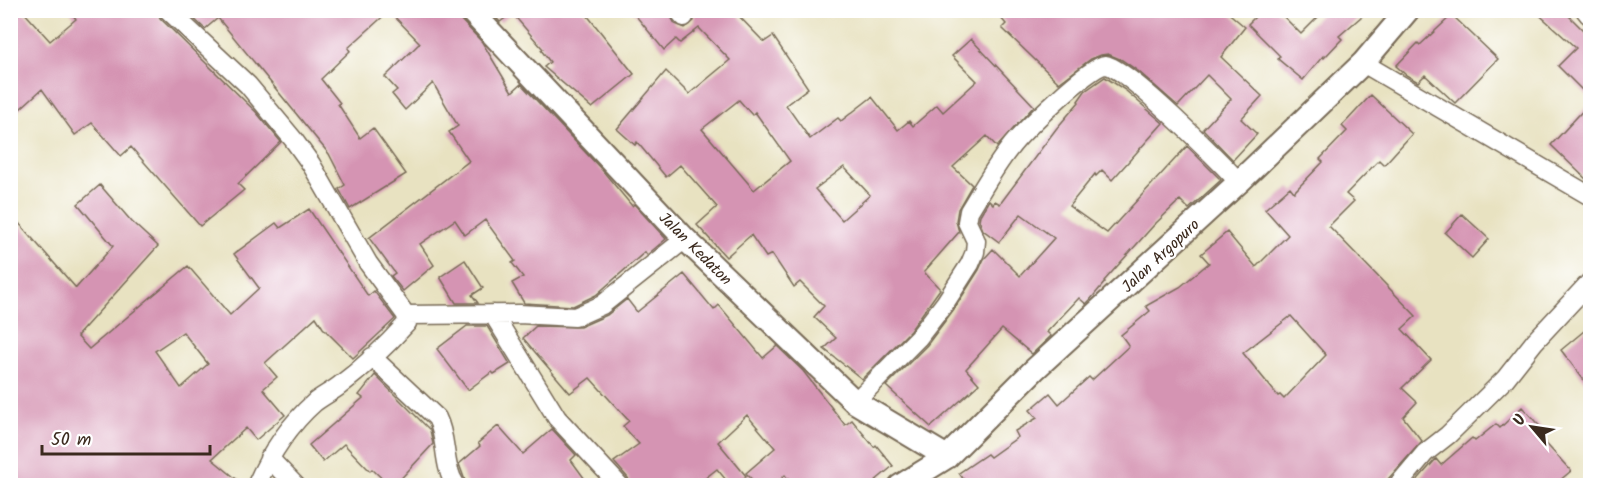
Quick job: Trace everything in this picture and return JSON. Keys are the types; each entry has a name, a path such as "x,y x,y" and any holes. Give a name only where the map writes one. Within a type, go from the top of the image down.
{"street":[{"path":"168,10 248,85 293,139 311,164 368,263 406,315 407,323 372,357 340,386 315,402 269,458 256,486"},
{"name":"Jalan Kedaton","path":"470,10 685,239 855,402 947,457"},
{"name":"Jalan Argopuro","path":"904,484 947,457 1034,370 1239,182 1363,63 1408,10"},
{"path":"1363,63 1590,196"},
{"path":"855,402 918,338 945,303 970,264 975,252 976,241 967,222 969,211 1010,148 1051,106 1095,68 1109,66 1121,73 1184,125 1239,182"},
{"path":"406,315 493,314 575,317 602,305 685,239"},
{"path":"1397,486 1425,453 1448,435 1505,379 1535,341 1590,282"},
{"path":"493,314 557,418 620,486"},
{"path":"372,357 437,418 443,430 447,468 456,486"},
{"path":"269,458 296,486"}],"building":[{"path":"10,10 22,10 50,41 76,19 69,10 157,10 160,18 256,112 281,142 238,184 244,190 200,226 131,147 121,156 92,123 75,135 42,89 10,118"},
{"path":"185,10 457,10 460,19 482,42 512,92 521,84 602,170 632,206 634,204 666,239 647,255 645,252 596,295 573,306 524,303 512,283 523,277 512,263 515,261 485,220 465,235 455,220 420,244 434,265 403,291 391,276 395,273 369,238 469,161 449,132 458,126 433,83 405,110 392,94 397,90 385,77 420,43 389,11 348,48 350,51 321,79 340,103 338,104 360,138 373,128 406,174 350,209 339,189 345,185 329,154 218,18 205,29"},
{"path":"489,10 583,10 634,74 592,108 544,67 550,62 541,50 543,49 512,13 500,22"},
{"path":"631,10 667,10 675,24 685,28 694,21 693,10 733,10 764,42 773,36 808,88 786,105 810,139 838,118 841,121 872,97 898,130 909,121 913,126 937,105 943,112 977,81 952,56 971,39 1034,106 997,147 987,136 953,167 972,185 958,209 956,221 959,232 924,272 940,289 910,331 862,379 824,349 836,338 814,317 824,306 800,282 794,287 772,254 766,257 751,235 726,257 697,225 717,207 680,165 666,177 637,142 635,145 617,129 666,71 689,94 730,60 699,28 680,43 676,39 664,50","holes":["739,100 752,115 755,112 790,161 754,190 702,129","844,167 870,195 842,220 815,189"]},
{"path":"994,10 1225,10 1245,27 1221,57 1262,96 1241,119 1257,134 1233,160 1203,129 1231,99 1207,75 1178,106 1138,71 1108,54 1091,59 1059,83 1002,28 1006,24"},
{"path":"1262,10 1277,10 1301,34 1325,10 1369,10 1339,36 1342,39 1324,58 1323,56 1303,80 1278,59 1280,56 1248,24"},
{"path":"1534,10 1563,10 1588,35 1590,33 1590,98 1558,66 1576,48"},
{"path":"1452,15 1498,59 1455,103 1425,75 1418,82 1396,66 1418,43 1420,45"},
{"path":"1105,77 1125,90 1163,123 1112,180 1102,170 1096,176 1095,174 1069,206 1107,233 1187,146 1221,180 1189,209 1180,200 1154,225 1086,304 1079,298 1047,332 1051,336 1032,354 1002,329 966,369 979,384 931,427 886,386 927,345 954,309 984,259 993,249 1020,276 1054,238 1021,214 999,242 983,230 979,220 980,215 989,200 993,204 995,201 1000,204 1079,102 1085,91"},
{"path":"1371,95 1412,134 1384,165 1379,160 1346,194 1354,201 1329,226 1416,316 1402,329 1431,360 1402,388 1417,402 1403,417 1422,441 1388,479 1386,486 968,486 959,473 987,454 990,457 1018,437 1015,431 1037,418 1030,410 1050,393 1059,404 1089,377 1092,380 1129,346 1121,335 1150,311 1146,306 1180,287 1209,263 1201,254 1227,232 1256,267 1288,235 1265,209 1290,187 1294,192 1323,162 1320,159 1347,131 1342,126","holes":["1291,316 1326,355 1284,399 1278,396 1243,353"]},
{"path":"1590,103 1590,183 1551,145"},
{"path":"100,185 132,222 158,246 77,336 89,349 188,266 230,315 259,288 234,254 276,223 280,228 309,209 368,296 374,291 395,319 353,358 323,328 316,317 265,363 277,377 263,389 285,415 256,440 246,428 212,459 245,486 20,486 10,471 10,213 76,288 113,246 78,204","holes":["183,332 208,364 181,388 155,351"]},
{"path":"1462,214 1489,239 1472,258 1445,233"},
{"path":"465,260 483,288 472,295 478,303 456,303 440,277"},
{"path":"684,274 714,310 719,305 763,358 777,346 803,371 845,425 852,420 893,466 869,486 794,486 785,475 774,486 758,486 746,473 775,448 747,415 718,442 746,476 735,486 731,486 717,469 695,486 631,486 628,478 614,462 639,444 623,426 629,421 590,378 570,393 523,338 536,326 580,327 607,315 627,299 637,312"},
{"path":"467,326 487,326 510,364 494,374 492,372 468,390 437,349"},
{"path":"1590,326 1590,388 1561,350"},
{"path":"375,375 430,430 433,444 394,486 390,486 372,469 370,471 344,444 323,462 309,445 363,398 359,395"},
{"path":"1522,407 1545,432 1540,437 1571,471 1553,486 1412,486 1436,459 1441,465 1472,438 1475,441 1496,424 1500,428"},
{"path":"498,426 523,454 552,429 576,455 571,460 590,486 467,486 459,464"}]}
